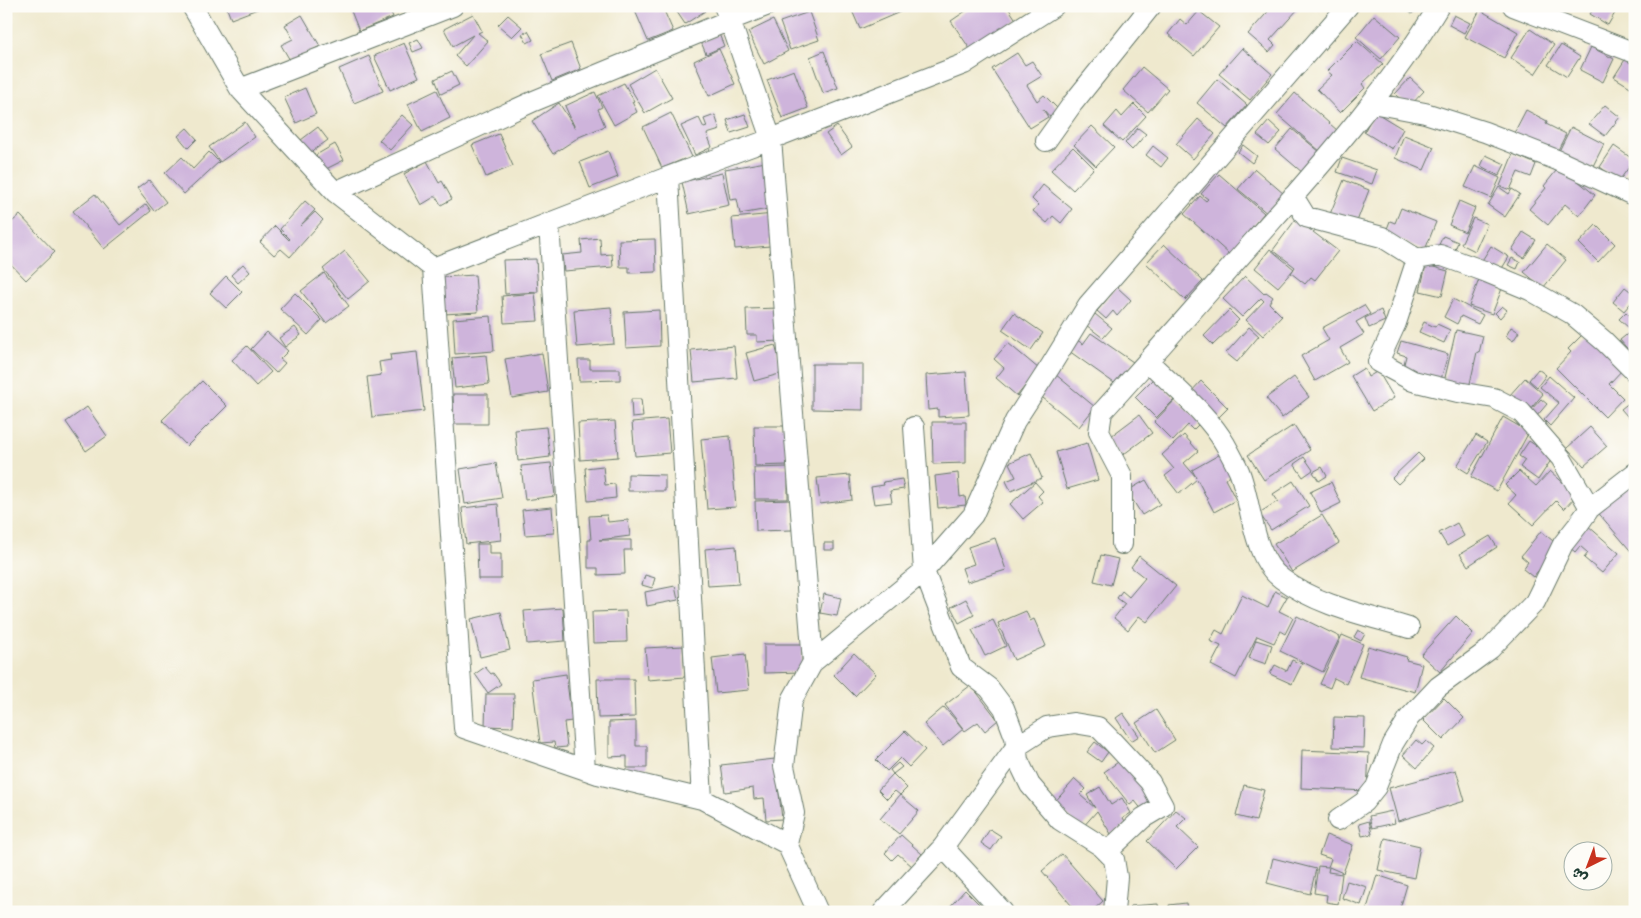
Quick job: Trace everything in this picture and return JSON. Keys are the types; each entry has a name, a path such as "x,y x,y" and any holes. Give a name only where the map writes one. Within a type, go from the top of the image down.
{"street":[{"path":"192,6 240,89 335,192 433,268 464,728 585,770 702,799 787,844"},
{"path":"240,89 453,6"},
{"path":"335,192 727,13 766,6"},
{"path":"433,268 964,64 1054,6"},
{"path":"1046,141 1073,103 1151,6"},
{"path":"818,912 787,844 794,813 784,766 792,700 813,662 924,571 973,515 1015,421 1088,305 1348,6"},
{"path":"1122,544 1122,476 1098,432 1102,412 1293,196 1372,103 1417,43 1439,6"},
{"path":"1513,6 1635,53"},
{"path":"727,13 771,139 813,662"},
{"path":"1372,103 1425,114 1485,132 1558,160 1635,196"},
{"path":"668,177 702,799"},
{"path":"1293,196 1306,216 1382,237 1417,259 1440,255 1530,290 1572,314 1604,341 1635,372"},
{"path":"549,224 585,770"},
{"path":"1417,259 1396,323 1378,362 1413,381 1458,392 1494,398 1521,412 1561,458 1590,508"},
{"path":"1148,361 1208,421 1225,443 1239,472 1257,538 1265,559 1280,578 1318,600 1409,628"},
{"path":"914,427 924,571 961,667 989,688 1004,708 1012,726 1018,760 1030,785 1060,820 1101,846 1114,858 1117,878 1114,912"},
{"path":"1338,820 1364,802 1376,787 1393,744 1409,718 1438,687 1490,649 1535,602 1563,544 1590,508 1635,473"},
{"path":"883,912 943,847 1016,747 1047,727 1074,723 1098,727 1150,782 1163,806 1143,818 1107,852"},
{"path":"943,847 1003,912"}],"building":[{"path":"226,6 259,6 260,8 231,19"},
{"path":"349,6 388,6 393,17 359,31"},
{"path":"391,6 411,6 394,13"},
{"path":"633,6 662,6 673,31 648,41"},
{"path":"673,6 702,6 705,11 685,24"},
{"path":"850,6 914,6 860,29"},
{"path":"973,6 1007,6 1017,21 970,49 951,21"},
{"path":"1273,6 1297,6 1299,8 1270,40 1275,45 1269,52 1248,34"},
{"path":"1402,6 1419,6 1412,14"},
{"path":"1595,6 1619,6 1608,25 1590,14"},
{"path":"1480,10 1518,32 1504,58 1465,37"},
{"path":"1199,11 1219,27 1194,56 1168,34 1180,19 1187,25"},
{"path":"809,12 819,40 790,50 780,22"},
{"path":"473,14 482,31 478,33 488,41 466,66 455,56 473,35 453,46 444,29"},
{"path":"302,15 320,46 291,62 281,45 293,39 285,25"},
{"path":"508,15 522,27 512,37 498,25"},
{"path":"1374,15 1400,37 1381,59 1356,37"},
{"path":"1454,15 1470,23 1464,33 1449,25"},
{"path":"773,20 788,51 764,64 748,32"},
{"path":"1530,29 1554,45 1535,74 1511,58"},
{"path":"528,31 533,40 527,43 522,34"},
{"path":"719,34 724,46 706,54 701,42"},
{"path":"418,39 423,48 413,52 409,43"},
{"path":"1357,41 1383,64 1362,84 1365,88 1340,113 1317,89 1332,75 1327,71"},
{"path":"404,43 419,77 390,90 374,56"},
{"path":"571,43 581,69 552,81 541,54"},
{"path":"1561,45 1580,57 1567,77 1548,65"},
{"path":"1591,47 1614,59 1603,82 1580,70"},
{"path":"1242,48 1272,74 1250,100 1219,74"},
{"path":"719,49 735,84 709,96 694,61"},
{"path":"824,51 838,88 823,93 810,57"},
{"path":"1017,53 1025,65 1032,61 1042,76 1027,85 1037,101 1044,95 1058,109 1050,117 1043,109 1048,117 1030,128 992,69"},
{"path":"369,56 383,91 354,103 339,69"},
{"path":"1626,58 1635,63 1635,90 1614,77"},
{"path":"1142,67 1168,89 1148,112 1123,90"},
{"path":"655,68 672,98 645,113 628,84"},
{"path":"794,70 808,108 782,118 767,80"},
{"path":"452,71 459,85 441,94 435,79"},
{"path":"1410,78 1424,91 1409,107 1395,94"},
{"path":"1217,79 1247,105 1227,128 1197,103"},
{"path":"624,83 634,101 632,102 637,112 614,125 598,96"},
{"path":"305,88 316,114 296,123 284,97"},
{"path":"437,90 450,118 422,132 408,104"},
{"path":"595,92 602,107 598,109 605,126 579,137 553,154 532,121 559,103 575,128 565,106"},
{"path":"1295,93 1338,131 1321,152 1277,114"},
{"path":"1134,104 1146,116 1122,142 1104,126 1117,111 1122,117"},
{"path":"1605,105 1620,117 1605,136 1589,124"},
{"path":"1526,110 1547,121 1546,124 1566,134 1555,156 1513,135"},
{"path":"1375,112 1403,129 1392,149 1364,132"},
{"path":"671,113 692,157 662,168 643,127"},
{"path":"745,114 750,127 731,133 727,120"},
{"path":"402,115 413,125 390,150 379,140"},
{"path":"715,115 720,130 707,134 712,147 695,155 681,126 699,118 704,128 707,127 704,119"},
{"path":"1198,119 1215,134 1193,159 1176,144"},
{"path":"1269,121 1281,132 1269,145 1257,135"},
{"path":"245,122 255,137 220,162 209,147"},
{"path":"837,126 852,147 841,155 826,134"},
{"path":"1092,126 1114,147 1096,166 1074,145"},
{"path":"318,127 328,140 310,153 301,140"},
{"path":"1571,127 1604,144 1591,170 1558,153"},
{"path":"187,128 197,139 188,148 178,136"},
{"path":"1138,128 1146,134 1132,150 1125,143"},
{"path":"1292,129 1320,152 1303,173 1275,149"},
{"path":"499,134 513,166 486,177 472,145"},
{"path":"1404,135 1434,147 1424,170 1395,158"},
{"path":"335,144 344,160 324,170 316,155"},
{"path":"1243,145 1257,156 1252,163 1238,152"},
{"path":"1153,146 1168,158 1161,167 1146,155"},
{"path":"1614,146 1634,160 1619,181 1600,167"},
{"path":"1073,147 1094,168 1073,190 1051,170"},
{"path":"608,151 618,177 590,188 580,162"},
{"path":"209,152 219,162 184,194 165,173 182,157 193,169"},
{"path":"1513,154 1536,164 1531,177 1518,172 1510,190 1500,186"},
{"path":"1486,155 1505,164 1499,176 1481,166"},
{"path":"1342,158 1377,170 1372,184 1337,172"},
{"path":"427,161 439,183 442,181 452,199 441,205 436,196 421,205 404,174"},
{"path":"766,162 774,208 740,214 737,199 730,200 725,169"},
{"path":"1475,166 1500,178 1491,198 1465,187"},
{"path":"1560,166 1595,195 1579,216 1565,204 1548,225 1529,209 1546,188 1544,186"},
{"path":"1255,169 1284,194 1268,214 1238,189"},
{"path":"1635,169 1635,187 1626,181"},
{"path":"722,173 729,205 689,214 682,182"},
{"path":"1219,174 1264,213 1229,254 1184,214 1200,196 1206,201 1208,199 1201,194"},
{"path":"149,180 166,202 154,211 137,189"},
{"path":"1344,180 1369,190 1356,224 1330,214"},
{"path":"1043,185 1072,209 1061,223 1053,216 1047,223 1033,211 1038,205 1032,199"},
{"path":"1499,187 1509,194 1512,189 1520,194 1505,217 1488,205"},
{"path":"95,194 120,225 146,204 151,211 104,249 73,211"},
{"path":"305,201 315,210 300,226 315,212 323,220 290,257 281,249 274,255 260,242 275,226 289,240 280,229"},
{"path":"1459,201 1475,208 1465,232 1449,225"},
{"path":"1401,208 1436,222 1425,250 1385,234 1390,221 1395,223"},
{"path":"774,214 777,240 769,240 770,246 735,249 732,218"},
{"path":"20,215 55,252 26,280 6,259 6,227"},
{"path":"1473,218 1487,224 1475,251 1461,244"},
{"path":"1296,219 1338,251 1315,280 1311,277 1305,284 1291,273 1295,267 1273,250"},
{"path":"1596,225 1615,244 1598,262 1579,243"},
{"path":"1523,232 1536,240 1524,258 1512,250"},
{"path":"1443,236 1458,242 1453,255 1437,249"},
{"path":"600,238 601,255 612,254 613,267 564,271 562,255 582,253 581,240"},
{"path":"655,239 656,272 629,273 629,267 620,267 619,240"},
{"path":"1164,244 1203,281 1185,300 1146,263"},
{"path":"1547,244 1566,260 1543,288 1524,272"},
{"path":"1491,246 1509,257 1499,273 1481,262"},
{"path":"1270,249 1294,269 1278,287 1255,268"},
{"path":"345,251 370,281 348,299 323,269"},
{"path":"1512,258 1520,262 1517,269 1508,265"},
{"path":"536,259 538,292 505,294 503,260"},
{"path":"243,264 250,272 238,283 231,275"},
{"path":"1426,265 1448,271 1442,296 1420,291"},
{"path":"324,273 349,306 326,323 301,291"},
{"path":"475,275 478,312 444,314 442,277"},
{"path":"226,276 242,292 226,308 210,293"},
{"path":"1245,276 1264,294 1266,292 1273,297 1269,303 1282,316 1263,336 1246,320 1264,301 1261,298 1242,317 1223,299"},
{"path":"1480,277 1503,286 1492,314 1469,306"},
{"path":"1117,287 1131,300 1117,316 1113,311 1106,319 1097,311"},
{"path":"1625,287 1635,295 1635,298 1624,311 1613,302"},
{"path":"295,293 322,320 308,335 280,309"},
{"path":"535,293 538,321 504,323 502,296"},
{"path":"1453,299 1483,315 1478,324 1461,316 1457,324 1444,317"},
{"path":"1364,305 1370,314 1356,322 1364,334 1340,348 1348,362 1315,381 1301,356 1329,340 1322,328"},
{"path":"1502,306 1507,310 1500,318 1495,313"},
{"path":"611,307 614,344 577,347 574,310"},
{"path":"781,308 782,341 757,342 757,335 747,335 746,309"},
{"path":"659,310 660,346 626,348 624,312"},
{"path":"1229,310 1239,320 1213,345 1204,336"},
{"path":"1381,310 1385,321 1369,328 1365,318"},
{"path":"1626,312 1635,321 1635,325 1630,329 1619,319"},
{"path":"1014,313 1043,333 1031,350 1002,330"},
{"path":"1095,314 1112,328 1103,338 1086,325"},
{"path":"491,316 494,351 455,354 453,319"},
{"path":"1424,322 1435,327 1437,324 1450,330 1444,343 1419,332"},
{"path":"295,327 301,335 285,347 279,338"},
{"path":"1249,327 1259,336 1237,362 1226,353"},
{"path":"1511,327 1519,332 1513,341 1506,336"},
{"path":"1635,328 1635,358 1620,340"},
{"path":"1456,330 1483,336 1479,353 1477,352 1469,388 1444,382"},
{"path":"1587,330 1624,368 1609,384 1623,398 1605,417 1556,368 1571,352 1568,349"},
{"path":"267,332 288,351 280,359 285,363 276,373 251,349"},
{"path":"1091,333 1133,362 1117,385 1069,351 1077,340 1083,344"},
{"path":"1401,341 1448,354 1440,383 1402,372 1406,356 1397,353"},
{"path":"1008,343 1039,369 1017,396 996,378 1004,368 994,359"},
{"path":"775,345 783,373 754,381 746,353"},
{"path":"247,346 271,372 256,386 232,360"},
{"path":"734,346 737,378 694,382 691,350"},
{"path":"417,352 424,411 372,417 367,377 381,375 379,362 391,360 390,355"},
{"path":"542,353 548,392 512,398 505,359"},
{"path":"486,355 489,384 455,388 452,358"},
{"path":"578,360 590,360 590,369 620,369 620,380 579,381"},
{"path":"812,364 863,364 863,410 812,409"},
{"path":"1364,368 1368,377 1378,371 1394,398 1372,411 1351,376"},
{"path":"1538,369 1546,375 1537,387 1529,380"},
{"path":"966,372 969,415 938,417 938,409 928,410 926,375"},
{"path":"1055,374 1095,407 1079,427 1038,394"},
{"path":"1549,376 1574,398 1550,426 1544,420 1559,403 1540,387"},
{"path":"1294,377 1309,397 1282,418 1266,398"},
{"path":"1154,378 1175,399 1156,418 1135,397"},
{"path":"1525,378 1543,394 1528,412 1509,396"},
{"path":"202,381 227,406 187,446 162,420"},
{"path":"1201,381 1228,408 1216,420 1189,394"},
{"path":"453,394 488,394 488,424 454,424"},
{"path":"1635,398 1635,425 1621,409"},
{"path":"631,399 641,399 643,417 632,418"},
{"path":"1176,399 1200,423 1193,430 1188,425 1173,441 1154,422"},
{"path":"1541,399 1547,404 1536,417 1530,411"},
{"path":"87,407 107,436 86,451 66,422"},
{"path":"1139,415 1152,433 1120,457 1107,439"},
{"path":"1503,417 1529,432 1497,491 1471,477"},
{"path":"667,419 670,453 635,456 632,422"},
{"path":"615,421 618,457 580,460 578,423"},
{"path":"932,422 966,422 966,463 933,464"},
{"path":"1294,425 1310,450 1264,480 1248,455"},
{"path":"754,426 787,426 787,465 755,466"},
{"path":"546,427 550,457 518,461 515,430"},
{"path":"1590,427 1607,446 1584,466 1567,448"},
{"path":"1184,435 1198,451 1184,463 1196,477 1192,470 1224,452 1235,474 1225,479 1236,500 1214,512 1197,479 1179,494 1165,476 1174,469 1162,455"},
{"path":"1476,435 1487,442 1468,473 1457,466"},
{"path":"730,436 736,507 707,509 701,439"},
{"path":"1529,441 1553,457 1538,480 1520,467 1525,460 1519,456"},
{"path":"1087,443 1098,480 1067,489 1056,452"},
{"path":"1031,453 1042,478 1011,491 1006,481 1016,477 1009,463"},
{"path":"1418,453 1424,459 1398,484 1392,478"},
{"path":"1304,457 1313,470 1303,477 1294,464"},
{"path":"496,463 502,498 465,504 460,469"},
{"path":"551,463 555,496 525,500 521,466"},
{"path":"603,466 605,485 615,484 616,498 588,501 585,468"},
{"path":"788,467 788,499 755,499 754,468"},
{"path":"1322,467 1327,476 1319,481 1313,472"},
{"path":"1519,471 1536,486 1550,471 1577,495 1564,509 1556,501 1533,525 1509,503 1516,495 1505,485"},
{"path":"958,473 960,497 965,496 966,505 938,508 935,476"},
{"path":"628,474 665,475 665,491 628,491"},
{"path":"850,475 852,500 820,504 817,478"},
{"path":"902,479 904,489 890,491 892,502 874,504 871,487 884,485 883,482"},
{"path":"1146,480 1160,504 1142,515 1127,491"},
{"path":"1293,481 1309,506 1271,530 1259,513 1278,501 1273,494"},
{"path":"1035,482 1043,491 1038,496 1043,502 1023,519 1010,504"},
{"path":"1331,482 1341,503 1321,513 1310,492"},
{"path":"1628,482 1635,491 1635,556 1595,509"},
{"path":"791,500 792,530 756,531 755,501"},
{"path":"498,504 501,540 466,544 462,508"},
{"path":"552,507 554,533 525,535 522,510"},
{"path":"607,515 608,522 628,520 630,536 599,540 631,540 631,550 624,550 625,574 598,575 598,568 588,568 588,540 591,540 589,516"},
{"path":"1322,515 1339,543 1292,572 1274,544"},
{"path":"1457,523 1464,536 1447,546 1439,533"},
{"path":"1587,525 1619,553 1602,573 1584,558 1588,553 1580,546 1575,552 1568,546"},
{"path":"1541,531 1559,546 1533,577 1523,569 1528,562 1521,556"},
{"path":"1490,536 1497,547 1468,566 1460,554"},
{"path":"995,538 1006,570 967,582 962,568 974,564 968,547"},
{"path":"824,543 834,543 834,550 824,550"},
{"path":"477,544 489,544 489,554 501,554 501,579 478,579"},
{"path":"736,546 739,584 708,586 705,549"},
{"path":"1101,555 1118,559 1111,585 1094,581"},
{"path":"1139,556 1176,586 1147,622 1139,616 1128,630 1114,618 1125,604 1117,598 1122,591 1129,597 1145,578 1131,567"},
{"path":"645,575 655,578 652,588 642,585"},
{"path":"675,586 678,600 647,606 645,592"},
{"path":"1275,591 1287,597 1279,611 1293,618 1285,634 1280,631 1274,643 1257,636 1236,678 1211,665 1221,646 1210,641 1216,630 1223,634 1242,595 1268,608"},
{"path":"824,594 841,598 837,616 820,613"},
{"path":"966,599 974,615 959,623 951,607"},
{"path":"563,608 565,641 527,644 524,611"},
{"path":"626,611 627,642 593,643 592,612"},
{"path":"1026,611 1030,621 1034,619 1046,646 1014,660 998,623"},
{"path":"501,612 510,650 480,657 471,619"},
{"path":"1297,616 1340,637 1323,672 1280,651"},
{"path":"1456,616 1473,633 1440,672 1421,655"},
{"path":"993,620 1006,646 985,656 972,630"},
{"path":"1358,630 1365,634 1361,641 1354,637"},
{"path":"1342,635 1363,644 1346,684 1334,678 1330,688 1320,684"},
{"path":"1256,640 1272,645 1266,664 1249,658"},
{"path":"764,644 802,644 802,672 764,673"},
{"path":"683,646 685,677 648,680 645,648"},
{"path":"1368,646 1407,657 1406,660 1422,664 1415,692 1359,677"},
{"path":"854,653 876,674 855,696 834,675"},
{"path":"745,654 749,690 716,693 712,658"},
{"path":"1292,660 1302,664 1292,684 1270,674 1275,665 1287,671"},
{"path":"485,667 491,674 493,673 501,684 488,693 475,674"},
{"path":"566,674 572,721 564,722 567,747 555,748 554,742 540,743 532,679"},
{"path":"597,679 634,679 635,717 598,718"},
{"path":"971,685 998,720 985,731 978,722 965,731 945,705"},
{"path":"486,694 514,694 513,727 485,726"},
{"path":"1444,698 1464,718 1443,740 1423,720"},
{"path":"944,707 963,729 943,746 924,724"},
{"path":"1156,710 1175,740 1155,753 1136,723"},
{"path":"1123,713 1139,736 1131,741 1116,718"},
{"path":"1334,717 1365,718 1364,748 1333,747"},
{"path":"636,721 636,746 647,746 647,768 627,768 627,756 609,757 609,722"},
{"path":"905,731 925,750 909,767 900,758 887,771 876,760"},
{"path":"1416,740 1422,745 1426,741 1434,748 1417,768 1403,755"},
{"path":"1095,742 1108,752 1101,762 1087,752"},
{"path":"1302,750 1369,753 1367,791 1301,788"},
{"path":"775,759 782,819 766,820 764,798 754,799 753,788 725,792 721,765"},
{"path":"1121,760 1154,803 1143,811 1135,801 1130,805 1104,772"},
{"path":"898,763 902,767 893,774 890,770"},
{"path":"1456,770 1465,801 1398,821 1389,788"},
{"path":"893,774 907,788 900,795 895,791 887,799 878,790"},
{"path":"1075,779 1086,789 1080,795 1095,808 1087,795 1100,787 1111,805 1122,798 1131,813 1123,818 1127,824 1111,834 1097,811 1082,828 1053,804"},
{"path":"1244,785 1264,790 1256,821 1236,816"},
{"path":"900,795 919,811 899,834 880,819"},
{"path":"1176,810 1186,818 1177,827 1198,847 1176,869 1147,841"},
{"path":"1392,811 1395,823 1372,828 1369,816"},
{"path":"1369,821 1372,834 1362,836 1359,824"},
{"path":"990,829 1001,836 991,850 981,843"},
{"path":"901,835 922,854 912,866 898,854 892,860 885,853"},
{"path":"1326,835 1353,845 1343,873 1329,867 1328,872 1342,874 1338,904 1326,902 1327,895 1314,893 1318,866 1328,867 1331,859 1319,855"},
{"path":"1385,838 1420,846 1414,878 1378,870"},
{"path":"1062,854 1103,901 1091,912 1077,912 1042,871"},
{"path":"1273,858 1316,869 1310,894 1267,883"},
{"path":"1377,875 1407,885 1399,912 1366,912"},
{"path":"1347,881 1367,887 1361,905 1342,898"},
{"path":"965,890 987,912 945,912"},
{"path":"1186,903 1187,910 1196,909 1196,912 1170,912 1169,905"},
{"path":"1158,904 1159,912 1130,912 1130,906"}]}
